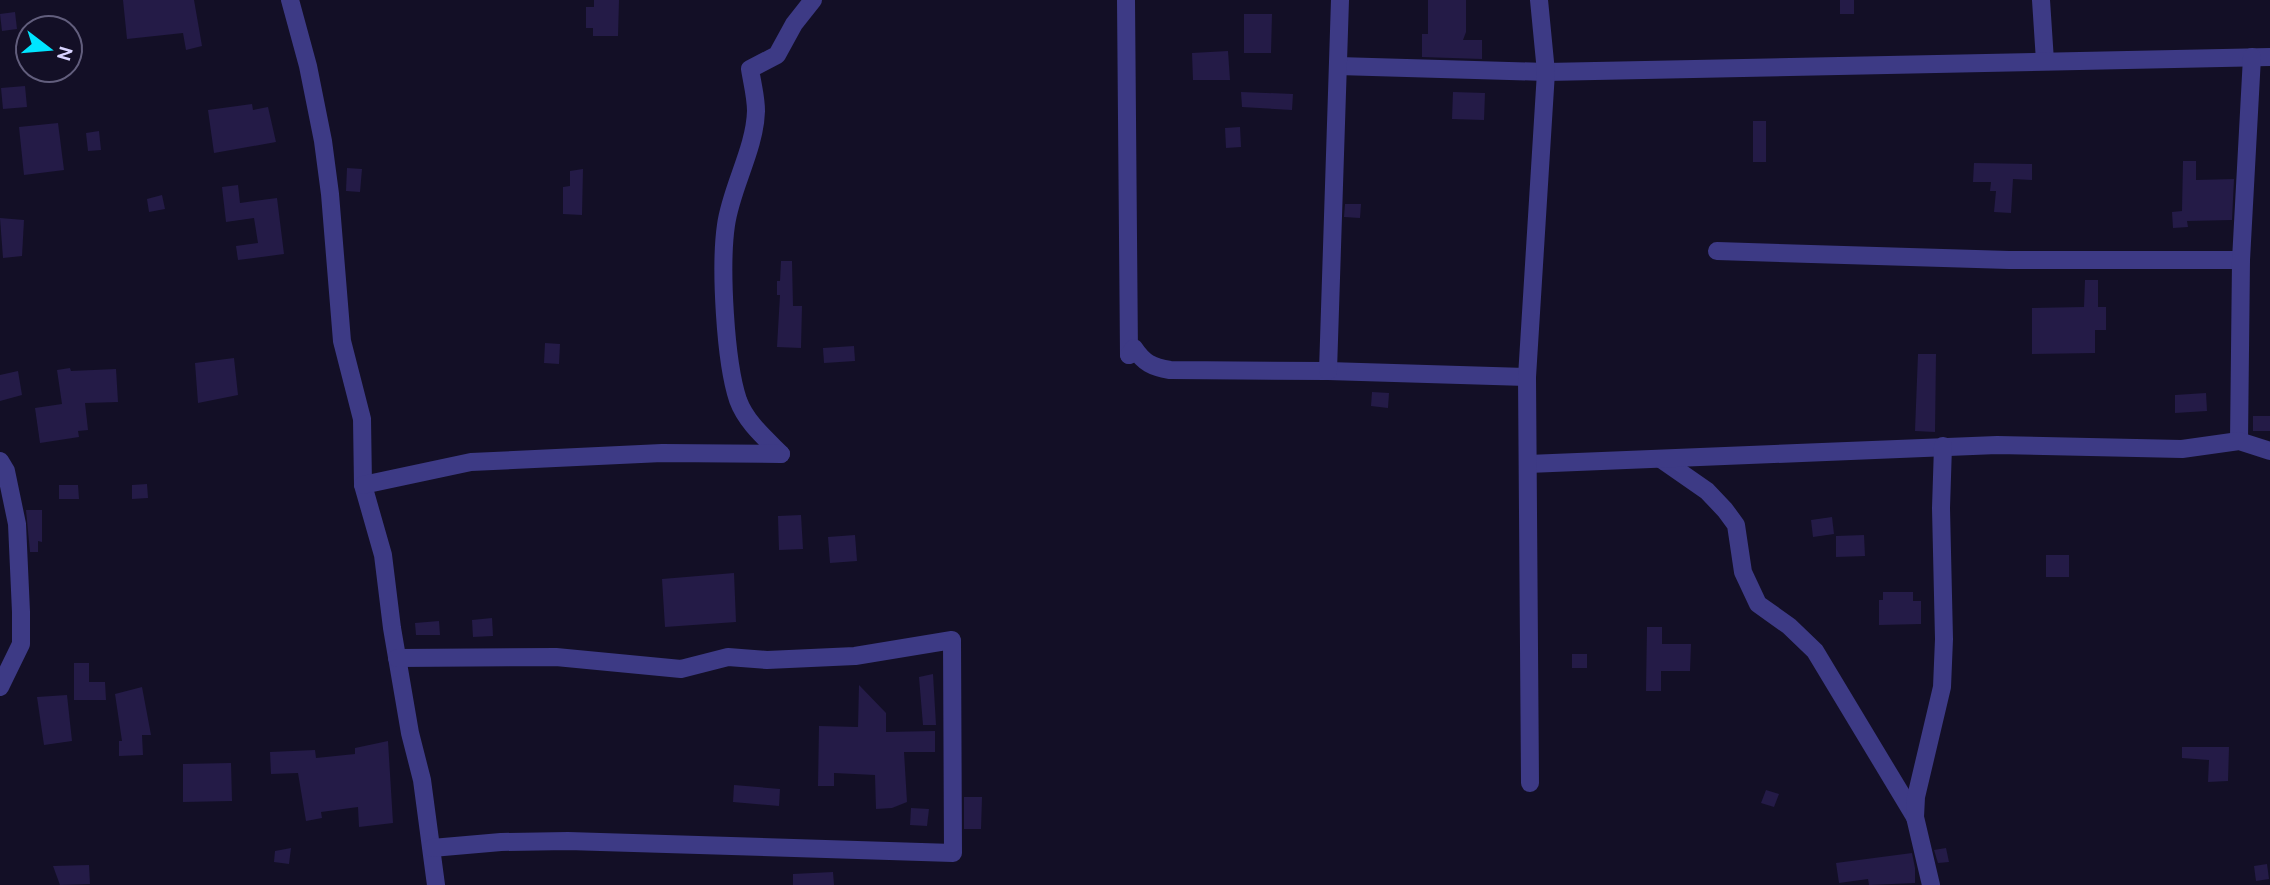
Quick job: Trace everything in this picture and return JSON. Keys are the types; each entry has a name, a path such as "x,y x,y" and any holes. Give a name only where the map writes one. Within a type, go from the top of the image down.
{"street":[{"path":"289,0 308,66 323,141 342,341 362,419 363,485 383,555 397,658 410,733 422,780 436,885"},
{"path":"363,485 471,461 662,453 781,454 756,430 739,402 731,371 724,271 726,223 746,159 756,111 750,69 777,55 794,24 813,0"},
{"path":"1126,0 1129,355 1134,348 1142,359 1153,367 1170,370 1527,377"},
{"path":"1328,371 1340,0"},
{"path":"1531,783 1527,377 1546,72 1539,0"},
{"path":"2041,0 2045,61"},
{"path":"1338,66 1546,72 2261,57 2241,260 2239,441"},
{"path":"1717,251 2009,260 2241,260"},
{"path":"1528,464 1997,444 2182,449 2239,441 2270,451"},
{"path":"1931,885 1915,817 1916,797 1942,687 1943,446"},
{"path":"1661,459 1707,491 1725,509 1736,525 1743,572 1758,604 1789,625 1815,651 1915,817"},
{"path":"0,461 6,471 16,524 21,583 21,644 0,687"},
{"path":"397,658 556,657 681,669 728,657 767,660 855,656 952,640 953,853 568,841 501,842 432,848"}],"building":[{"path":"123,0 194,0 202,46 186,50 183,33 127,39"},
{"path":"594,0 619,0 618,36 593,36 593,28 586,28 586,7 594,7"},
{"path":"1428,0 1466,0 1466,32 1463,40 1482,40 1482,59 1422,57 1422,34 1428,34"},
{"path":"1840,0 1854,0 1854,14 1840,14"},
{"path":"15,12 14,29 2,31 0,14"},
{"path":"1244,14 1272,14 1271,53 1244,53"},
{"path":"1228,51 1230,80 1193,80 1192,53"},
{"path":"25,86 27,107 3,109 1,88"},
{"path":"1241,92 1293,94 1292,110 1242,107"},
{"path":"1453,92 1485,93 1484,120 1452,119"},
{"path":"252,104 253,110 268,107 276,142 214,153 208,110"},
{"path":"1753,121 1766,121 1766,162 1753,162"},
{"path":"58,123 64,170 24,175 19,127"},
{"path":"1240,127 1241,147 1226,148 1225,128"},
{"path":"99,131 101,150 88,151 86,133"},
{"path":"2183,161 2196,161 2196,180 2234,179 2232,220 2187,221 2188,227 2173,228 2172,212 2182,211"},
{"path":"1974,163 2032,164 2032,180 2013,179 2011,213 1994,212 1996,191 1990,191 1991,182 1973,182"},
{"path":"347,168 362,169 360,192 346,191"},
{"path":"583,169 582,215 563,214 563,187 570,186 570,171"},
{"path":"238,185 240,203 277,198 284,254 238,260 236,246 258,243 254,218 226,222 222,187"},
{"path":"162,195 165,209 149,212 147,199"},
{"path":"1345,204 1361,204 1360,218 1344,217"},
{"path":"0,218 24,220 22,256 3,258"},
{"path":"781,261 792,261 793,306 802,306 801,348 777,347 780,295 777,295 777,281 780,281"},
{"path":"2085,280 2098,280 2098,307 2106,307 2106,330 2095,330 2095,353 2032,354 2032,308 2084,307"},
{"path":"545,343 560,344 559,364 544,363"},
{"path":"854,346 855,361 824,363 823,348"},
{"path":"1918,354 1936,354 1935,432 1915,431"},
{"path":"234,358 238,395 198,403 195,363"},
{"path":"70,368 71,371 116,369 118,402 85,403 88,430 78,431 79,437 40,443 35,408 62,404 57,370"},
{"path":"18,371 22,395 0,401 0,375"},
{"path":"1372,392 1389,393 1388,408 1371,406"},
{"path":"2206,393 2207,411 2175,413 2175,395"},
{"path":"2253,416 2270,416 2270,431 2253,431"},
{"path":"147,484 148,498 132,499 132,485"},
{"path":"59,485 78,485 79,499 59,499"},
{"path":"26,510 42,510 42,542 38,541 38,552 30,552"},
{"path":"801,515 803,549 779,550 778,516"},
{"path":"1832,517 1834,534 1813,537 1811,520"},
{"path":"855,535 857,561 830,563 828,537"},
{"path":"1864,535 1865,556 1836,557 1836,536"},
{"path":"2046,555 2069,555 2069,577 2046,577"},
{"path":"734,573 736,622 665,627 662,579"},
{"path":"1883,592 1913,592 1913,601 1921,601 1921,624 1879,625 1879,600 1883,600"},
{"path":"492,618 493,636 473,637 472,620"},
{"path":"439,621 440,635 416,635 415,623"},
{"path":"1647,627 1662,627 1662,644 1691,644 1690,671 1661,671 1661,691 1646,691"},
{"path":"1572,654 1587,654 1587,668 1572,668"},
{"path":"74,663 89,663 89,682 105,682 106,700 74,700"},
{"path":"933,674 936,725 923,725 919,677"},
{"path":"859,685 886,713 886,732 935,731 935,752 904,752 907,802 892,808 876,809 875,775 834,773 834,786 818,786 819,726 858,727"},
{"path":"142,687 151,735 142,735 143,755 119,756 119,741 122,741 115,694"},
{"path":"67,695 72,741 44,745 37,697"},
{"path":"388,741 393,823 359,827 358,807 321,812 322,818 306,821 298,773 271,774 270,752 315,750 316,758 355,754 355,748"},
{"path":"2182,747 2229,747 2228,781 2208,782 2209,760 2182,758"},
{"path":"231,763 232,801 183,802 183,764"},
{"path":"734,785 780,789 779,806 733,802"},
{"path":"1766,790 1779,794 1774,807 1761,803"},
{"path":"964,797 982,797 981,829 964,829"},
{"path":"911,808 929,809 927,826 910,825"},
{"path":"291,848 289,864 274,862 275,851"},
{"path":"1946,848 1949,862 1938,863 1934,850"},
{"path":"1912,853 1915,883 1869,885 1868,879 1839,883 1836,863"},
{"path":"2267,864 2269,879 2256,881 2254,866"},
{"path":"89,865 90,884 60,885 53,866"},
{"path":"833,872 834,885 793,885 793,874"}]}
